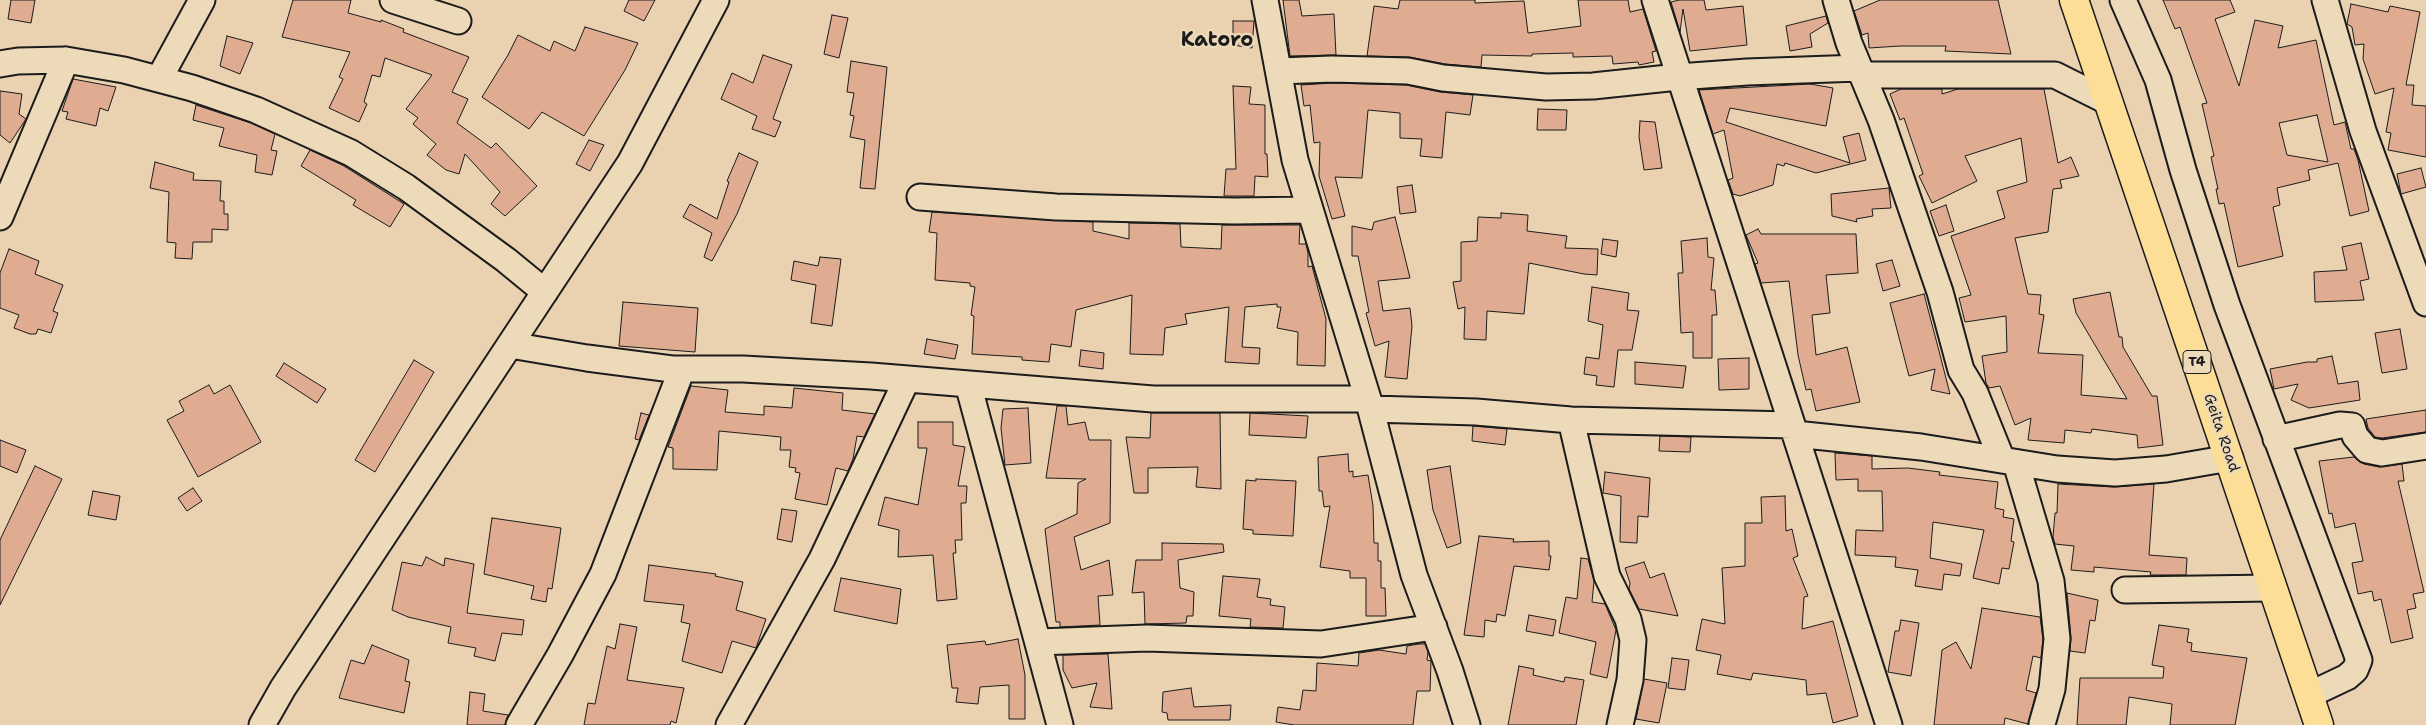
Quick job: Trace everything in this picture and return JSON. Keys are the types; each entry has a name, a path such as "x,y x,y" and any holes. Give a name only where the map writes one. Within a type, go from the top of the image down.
{"highway":[{"name":"Geita Road","path":"2074,0 2319,725"}],"street":[{"path":"159,79 202,0"},
{"path":"394,0 458,21"},
{"path":"262,725 289,680 630,163 716,0"},
{"path":"1265,0 1295,160 1369,404 1414,575 1434,627 1467,725"},
{"path":"1655,0 1889,725"},
{"path":"1836,0 1860,72 1881,120 1940,292 1961,370 2009,461 2052,581 2057,639 2052,690 2042,724"},
{"path":"2123,0 2158,80 2183,170 2224,296 2359,660 2355,670 2347,678 2309,695"},
{"path":"2325,0 2364,131 2426,303"},
{"path":"0,217 66,60"},
{"path":"0,64 18,61 66,60 124,70 192,88 256,110 351,153 406,187 454,220 545,292"},
{"path":"1278,71 1332,69 1408,72 1443,78 1546,87 1593,86 1678,76 1860,72 2055,75 2108,102"},
{"path":"920,198 1056,207 1234,211 1310,210"},
{"path":"510,345 587,358 682,369 743,369 907,379 1153,398 1369,404 1571,420 1793,430 1921,447 2057,469 2115,473 2166,469 2230,458"},
{"path":"519,725 560,656 603,574 682,369"},
{"path":"729,725 822,559 907,379"},
{"path":"968,384 1060,725"},
{"path":"1571,420 1607,576 1628,619 1633,640 1630,680 1620,725"},
{"path":"2276,439 2340,425 2352,426 2355,436 2368,450 2382,452 2426,446"},
{"path":"2125,590 2273,588"},
{"path":"1038,642 1147,638 1321,644 1434,627"}],"building":[{"path":"11,0 35,0 31,23 8,19"},
{"path":"293,0 351,0 348,13 381,22 381,20 404,29 403,32 469,57 452,92 468,99 457,123 491,148 496,143 537,186 505,216 491,204 500,192 465,154 459,174 446,170 427,155 436,144 413,124 418,118 406,109 432,75 385,58 380,77 372,75 364,102 367,104 359,122 329,108 343,79 339,77 350,52 282,37"},
{"path":"629,0 655,0 644,21 624,11"},
{"path":"1283,0 1299,0 1302,16 1334,14 1336,55 1290,56"},
{"path":"1400,0 1475,0 1475,3 1524,1 1528,33 1581,26 1578,0 1628,0 1630,12 1643,9 1656,51 1652,52 1654,62 1639,65 1638,62 1613,64 1612,56 1573,57 1573,53 1532,54 1532,56 1482,55 1481,67 1445,64 1409,57 1367,56 1374,6 1398,9"},
{"path":"1679,0 1704,0 1706,10 1743,6 1747,45 1690,51 1683,9 1680,32 1671,2"},
{"path":"1880,0 1998,0 2011,54 1945,51 1946,46 1869,48 1868,33 1862,35 1854,11"},
{"path":"2163,0 2230,0 2235,12 2215,19 2239,86 2255,20 2283,26 2278,48 2316,40 2334,125 2345,122 2351,149 2354,149 2358,160 2369,211 2350,216 2338,163 2308,170 2310,180 2277,188 2280,205 2273,207 2283,256 2238,267 2224,203 2219,204 2216,189 2218,189 2211,157 2214,156 2202,104 2207,103 2180,27 2175,29","holes":["2317,115 2328,162 2287,155 2279,123"]},
{"path":"2351,4 2388,12 2390,6 2420,12 2406,85 2414,85 2412,105 2426,106 2426,157 2388,150 2391,133 2386,132 2394,88 2375,94 2363,59 2364,44 2355,45 2352,27 2347,24"},
{"path":"832,15 848,18 839,58 824,54"},
{"path":"1826,16 1828,23 1810,34 1812,47 1790,51 1786,26"},
{"path":"1233,21 1254,21 1252,48 1233,45"},
{"path":"585,27 638,43 625,70 584,136 542,112 529,129 482,97 518,35 550,51 554,41 575,51"},
{"path":"227,36 253,43 240,74 220,66"},
{"path":"763,55 792,65 773,119 781,122 775,137 752,129 757,116 721,99 732,73 753,83"},
{"path":"851,61 887,67 875,189 860,188 865,140 850,137 854,116 850,115 854,93 847,92"},
{"path":"73,79 116,87 108,111 100,108 96,126 66,119 68,112 62,111"},
{"path":"1332,83 1406,85 1440,92 1473,95 1470,115 1446,112 1442,158 1420,156 1422,139 1400,138 1400,113 1368,110 1362,178 1335,177 1345,216 1332,219 1319,176 1320,142 1314,143 1310,105 1304,106 1301,85"},
{"path":"1810,84 1833,88 1826,126 1730,108 1726,122 1850,163 1843,137 1859,133 1866,160 1816,173 1785,163 1784,166 1777,164 1773,185 1740,196 1733,194 1728,180 1733,178 1724,130 1713,134 1699,90"},
{"path":"1233,86 1251,87 1249,104 1265,105 1265,154 1267,154 1268,177 1255,176 1254,196 1224,196 1226,169 1236,169"},
{"path":"1901,89 1942,89 1942,94 1958,89 2044,89 2058,163 2071,157 2079,176 2060,180 2062,188 2053,189 2048,232 2015,238 2028,294 2041,295 2039,314 2044,315 2038,353 2083,355 2081,395 2127,399 2076,313 2073,299 2110,292 2119,337 2122,337 2123,347 2152,396 2157,396 2163,445 2138,448 2137,435 2092,429 2091,433 2065,430 2064,443 2028,440 2031,418 2015,425 2000,386 1989,388 1986,383 1982,356 2007,352 2006,316 1965,322 1959,298 1971,295 1951,236 2005,218 1997,191 2027,182 2021,138 1965,156 1977,181 1932,203 1919,176 1923,174 1904,118 1900,120 1890,94"},
{"path":"0,91 22,94 19,114 26,119 10,143 0,135"},
{"path":"196,105 251,123 275,134 271,150 277,151 272,175 255,172 257,155 219,146 224,128 193,120"},
{"path":"1538,109 1567,110 1566,130 1537,130"},
{"path":"1640,121 1655,122 1662,168 1644,170 1639,137"},
{"path":"589,140 604,145 590,171 576,164"},
{"path":"310,150 344,166 404,204 390,227 353,205 356,200 301,166"},
{"path":"739,153 758,162 737,214 712,261 704,257 712,233 683,217 690,204 717,219 729,182 727,181"},
{"path":"155,162 194,173 193,180 221,181 220,201 224,201 224,214 228,214 228,230 212,229 212,242 193,242 192,259 175,258 176,243 167,242 169,192 150,188"},
{"path":"2421,168 2426,187 2401,194 2397,174"},
{"path":"1412,185 1416,212 1400,214 1397,187"},
{"path":"1889,188 1891,208 1872,209 1873,216 1856,219 1857,222 1832,216 1831,194"},
{"path":"1946,205 1954,231 1939,236 1930,211"},
{"path":"932,212 1093,222 1093,231 1129,239 1129,223 1180,224 1181,247 1221,249 1222,225 1300,225 1299,244 1306,244 1308,267 1312,266 1326,319 1325,366 1297,365 1298,332 1277,328 1281,307 1277,307 1277,304 1245,307 1242,347 1260,348 1259,364 1225,362 1229,307 1185,314 1187,324 1165,328 1163,355 1130,354 1132,295 1076,310 1071,347 1051,344 1049,362 1022,360 1022,357 972,354 974,316 971,315 975,287 970,286 970,283 935,280 937,233 929,232"},
{"path":"1501,213 1528,215 1527,231 1567,236 1565,248 1598,249 1597,275 1529,263 1524,314 1487,311 1486,340 1464,339 1465,307 1458,309 1453,282 1461,281 1461,242 1477,241 1478,217 1501,218"},
{"path":"1395,217 1410,278 1378,281 1383,311 1410,308 1412,326 1407,379 1385,377 1389,341 1375,346 1366,313 1369,312 1358,256 1352,256 1352,226 1372,230 1374,222"},
{"path":"1758,229 1761,234 1856,234 1858,273 1826,275 1830,313 1812,315 1816,355 1847,347 1860,402 1816,411 1811,389 1806,390 1798,355 1789,281 1761,283 1755,264 1758,263 1746,235"},
{"path":"1707,238 1708,257 1714,258 1711,290 1715,290 1717,315 1712,315 1712,358 1693,358 1693,332 1681,333 1678,273 1683,273 1681,241"},
{"path":"1603,239 1618,241 1616,257 1601,254"},
{"path":"2361,243 2369,279 2360,281 2364,300 2315,302 2314,272 2347,270 2342,247"},
{"path":"9,249 39,261 35,274 63,285 53,311 58,313 51,333 38,329 36,334 30,334 14,328 19,315 0,308 0,273"},
{"path":"820,257 841,259 832,326 811,323 816,285 791,280 794,261 818,266"},
{"path":"1892,260 1900,286 1883,291 1876,264"},
{"path":"1592,287 1629,293 1627,310 1639,311 1632,350 1618,350 1614,387 1596,385 1597,376 1584,374 1586,357 1599,359 1603,325 1588,321"},
{"path":"1924,294 1950,394 1931,390 1935,369 1909,376 1890,303"},
{"path":"623,302 698,308 695,352 619,346"},
{"path":"2400,329 2407,369 2382,373 2375,333"},
{"path":"927,339 958,345 955,359 924,354"},
{"path":"1081,350 1104,353 1103,369 1079,366"},
{"path":"2332,356 2338,384 2358,381 2360,400 2309,408 2291,400 2298,384 2274,389 2270,369 2317,362 2317,359"},
{"path":"1749,358 1749,389 1719,390 1718,359"},
{"path":"414,360 434,372 375,472 355,460"},
{"path":"1635,362 1686,366 1683,388 1635,384"},
{"path":"284,363 326,389 317,403 276,376"},
{"path":"209,385 214,394 230,385 261,442 198,477 167,420 184,411 179,401"},
{"path":"691,386 728,390 725,412 764,415 764,406 792,408 794,388 843,393 842,410 875,414 864,437 857,436 853,459 848,471 836,468 827,505 795,499 800,473 795,472 796,468 789,467 791,450 780,450 781,437 719,431 717,470 673,469 673,448 668,447"},
{"path":"1057,406 1066,406 1068,425 1085,422 1089,440 1111,440 1110,523 1074,537 1081,570 1109,560 1113,595 1098,596 1100,625 1060,627 1060,622 1056,622 1045,529 1077,514 1078,483 1086,479 1046,478"},
{"path":"1028,408 1031,463 1005,465 1001,428 1003,409"},
{"path":"2426,410 2426,432 2382,438 2375,437 2368,428 2366,419"},
{"path":"641,413 649,415 639,440 635,439"},
{"path":"1151,413 1220,413 1221,489 1196,487 1198,467 1148,468 1148,493 1134,493 1126,437 1150,438"},
{"path":"1250,413 1308,416 1306,438 1249,435"},
{"path":"918,422 953,422 953,445 965,447 958,486 967,486 966,503 961,503 962,540 955,540 956,553 953,553 957,599 937,601 933,555 898,557 899,530 878,525 885,497 918,505 927,448 918,448"},
{"path":"1473,426 1507,429 1505,445 1472,441"},
{"path":"1660,436 1691,437 1690,452 1659,451"},
{"path":"0,440 26,450 17,473 0,466"},
{"path":"1835,453 1872,456 1872,469 1908,468 1940,472 1939,475 1998,482 1995,508 2004,510 2003,517 2014,519 2011,541 2014,542 2009,569 2002,568 1999,584 1973,578 1984,530 1933,522 1930,558 1962,564 1960,576 1944,574 1942,590 1915,586 1918,570 1895,567 1896,557 1855,555 1856,530 1883,531 1882,491 1858,491 1858,479 1836,480"},
{"path":"1348,454 1349,472 1353,471 1353,477 1368,475 1373,506 1374,543 1378,543 1378,561 1381,561 1381,588 1385,588 1386,616 1366,616 1366,578 1350,578 1350,571 1320,567 1330,506 1324,507 1322,491 1319,491 1318,457"},
{"path":"2354,457 2364,464 2379,467 2402,464 2404,481 2398,481 2424,592 2413,594 2416,608 2407,610 2413,638 2391,643 2381,599 2374,601 2372,591 2358,594 2352,563 2363,561 2355,523 2335,528 2332,513 2329,514 2319,461"},
{"path":"35,466 62,479 0,605 0,540"},
{"path":"1450,466 1461,543 1447,548 1433,510 1427,470"},
{"path":"1605,472 1650,478 1648,517 1638,516 1637,543 1620,542 1621,496 1603,493"},
{"path":"1256,479 1296,481 1293,536 1253,534 1253,530 1243,529 1246,480 1256,481"},
{"path":"2058,484 2114,487 2154,484 2149,555 2187,558 2186,575 2150,575 2151,572 2094,567 2094,572 2071,570 2074,546 2055,544 2053,537 2055,513 2057,513"},
{"path":"193,488 202,501 187,511 178,498"},
{"path":"93,491 120,496 116,520 88,515"},
{"path":"1785,496 1786,531 1792,529 1798,556 1793,558 1808,596 1804,597 1802,629 1833,621 1858,716 1833,723 1826,693 1807,695 1806,680 1753,673 1751,680 1717,674 1721,655 1696,650 1702,619 1725,624 1722,568 1745,566 1745,523 1762,523 1761,497"},
{"path":"782,509 797,511 792,542 777,539"},
{"path":"492,518 561,528 552,589 548,588 546,602 531,599 534,586 484,574"},
{"path":"1479,536 1514,539 1513,542 1549,541 1549,556 1551,556 1549,570 1514,566 1505,616 1497,614 1496,622 1485,620 1484,637 1464,635"},
{"path":"1162,543 1223,544 1224,552 1178,560 1180,588 1194,592 1193,616 1187,616 1186,623 1145,624 1144,592 1132,593 1136,560 1162,560"},
{"path":"426,557 444,566 445,558 474,564 467,613 524,620 522,635 502,633 495,661 474,656 476,648 448,643 451,627 408,617 392,610 402,562 422,566"},
{"path":"1581,558 1588,559 1594,581 1592,602 1605,604 1616,630 1607,678 1590,674 1596,642 1559,633 1566,597 1577,599"},
{"path":"1644,562 1650,578 1664,573 1678,616 1639,609 1629,589 1630,583 1625,568"},
{"path":"649,565 716,574 715,576 743,582 736,610 766,619 756,648 732,641 722,673 682,661 690,624 681,622 684,605 644,601"},
{"path":"1223,576 1260,579 1257,597 1271,599 1270,605 1285,607 1283,628 1250,627 1251,619 1219,616"},
{"path":"841,578 901,589 897,624 834,611"},
{"path":"2067,593 2098,600 2095,621 2090,620 2085,653 2070,651 2071,638"},
{"path":"1982,608 2040,617 2043,639 2041,658 2033,656 2026,690 2036,693 2028,724 2005,718 2004,725 1934,725 1942,650 1956,642 1971,669"},
{"path":"1529,615 1556,620 1553,636 1526,631"},
{"path":"1901,620 1919,623 1911,676 1888,672 1895,631 1899,631"},
{"path":"620,624 637,627 627,680 684,688 676,723 671,721 670,725 584,725 588,703 595,704 607,646 615,649"},
{"path":"2159,625 2189,629 2187,642 2192,643 2191,651 2247,658 2235,725 2170,725 2172,704 2129,697 2126,725 2077,725 2080,678 2163,678 2164,667 2152,665"},
{"path":"1018,639 1025,675 1025,719 1009,719 1009,685 980,687 978,704 956,702 958,688 952,688 947,645 985,641 986,645"},
{"path":"1425,644 1428,652 1427,660 1431,661 1430,691 1417,691 1413,725 1294,725 1276,722 1278,707 1300,710 1303,690 1316,691 1317,663 1358,666 1359,653 1379,650 1406,654 1407,646"},
{"path":"372,645 409,660 405,681 410,682 404,713 339,698 351,660 364,664"},
{"path":"1108,654 1112,709 1090,707 1097,683 1072,688 1063,670 1063,655"},
{"path":"1672,658 1689,660 1685,690 1668,688"},
{"path":"1519,666 1534,669 1533,675 1564,682 1565,677 1584,680 1576,725 1508,725"},
{"path":"1644,679 1667,683 1659,723 1636,719"},
{"path":"1191,688 1194,707 1231,705 1230,720 1168,720 1167,713 1162,712 1163,692"},
{"path":"470,692 485,694 483,711 508,715 505,725 467,725"}],"district":[{"name":"Katoro","path":"1217,41"}]}
